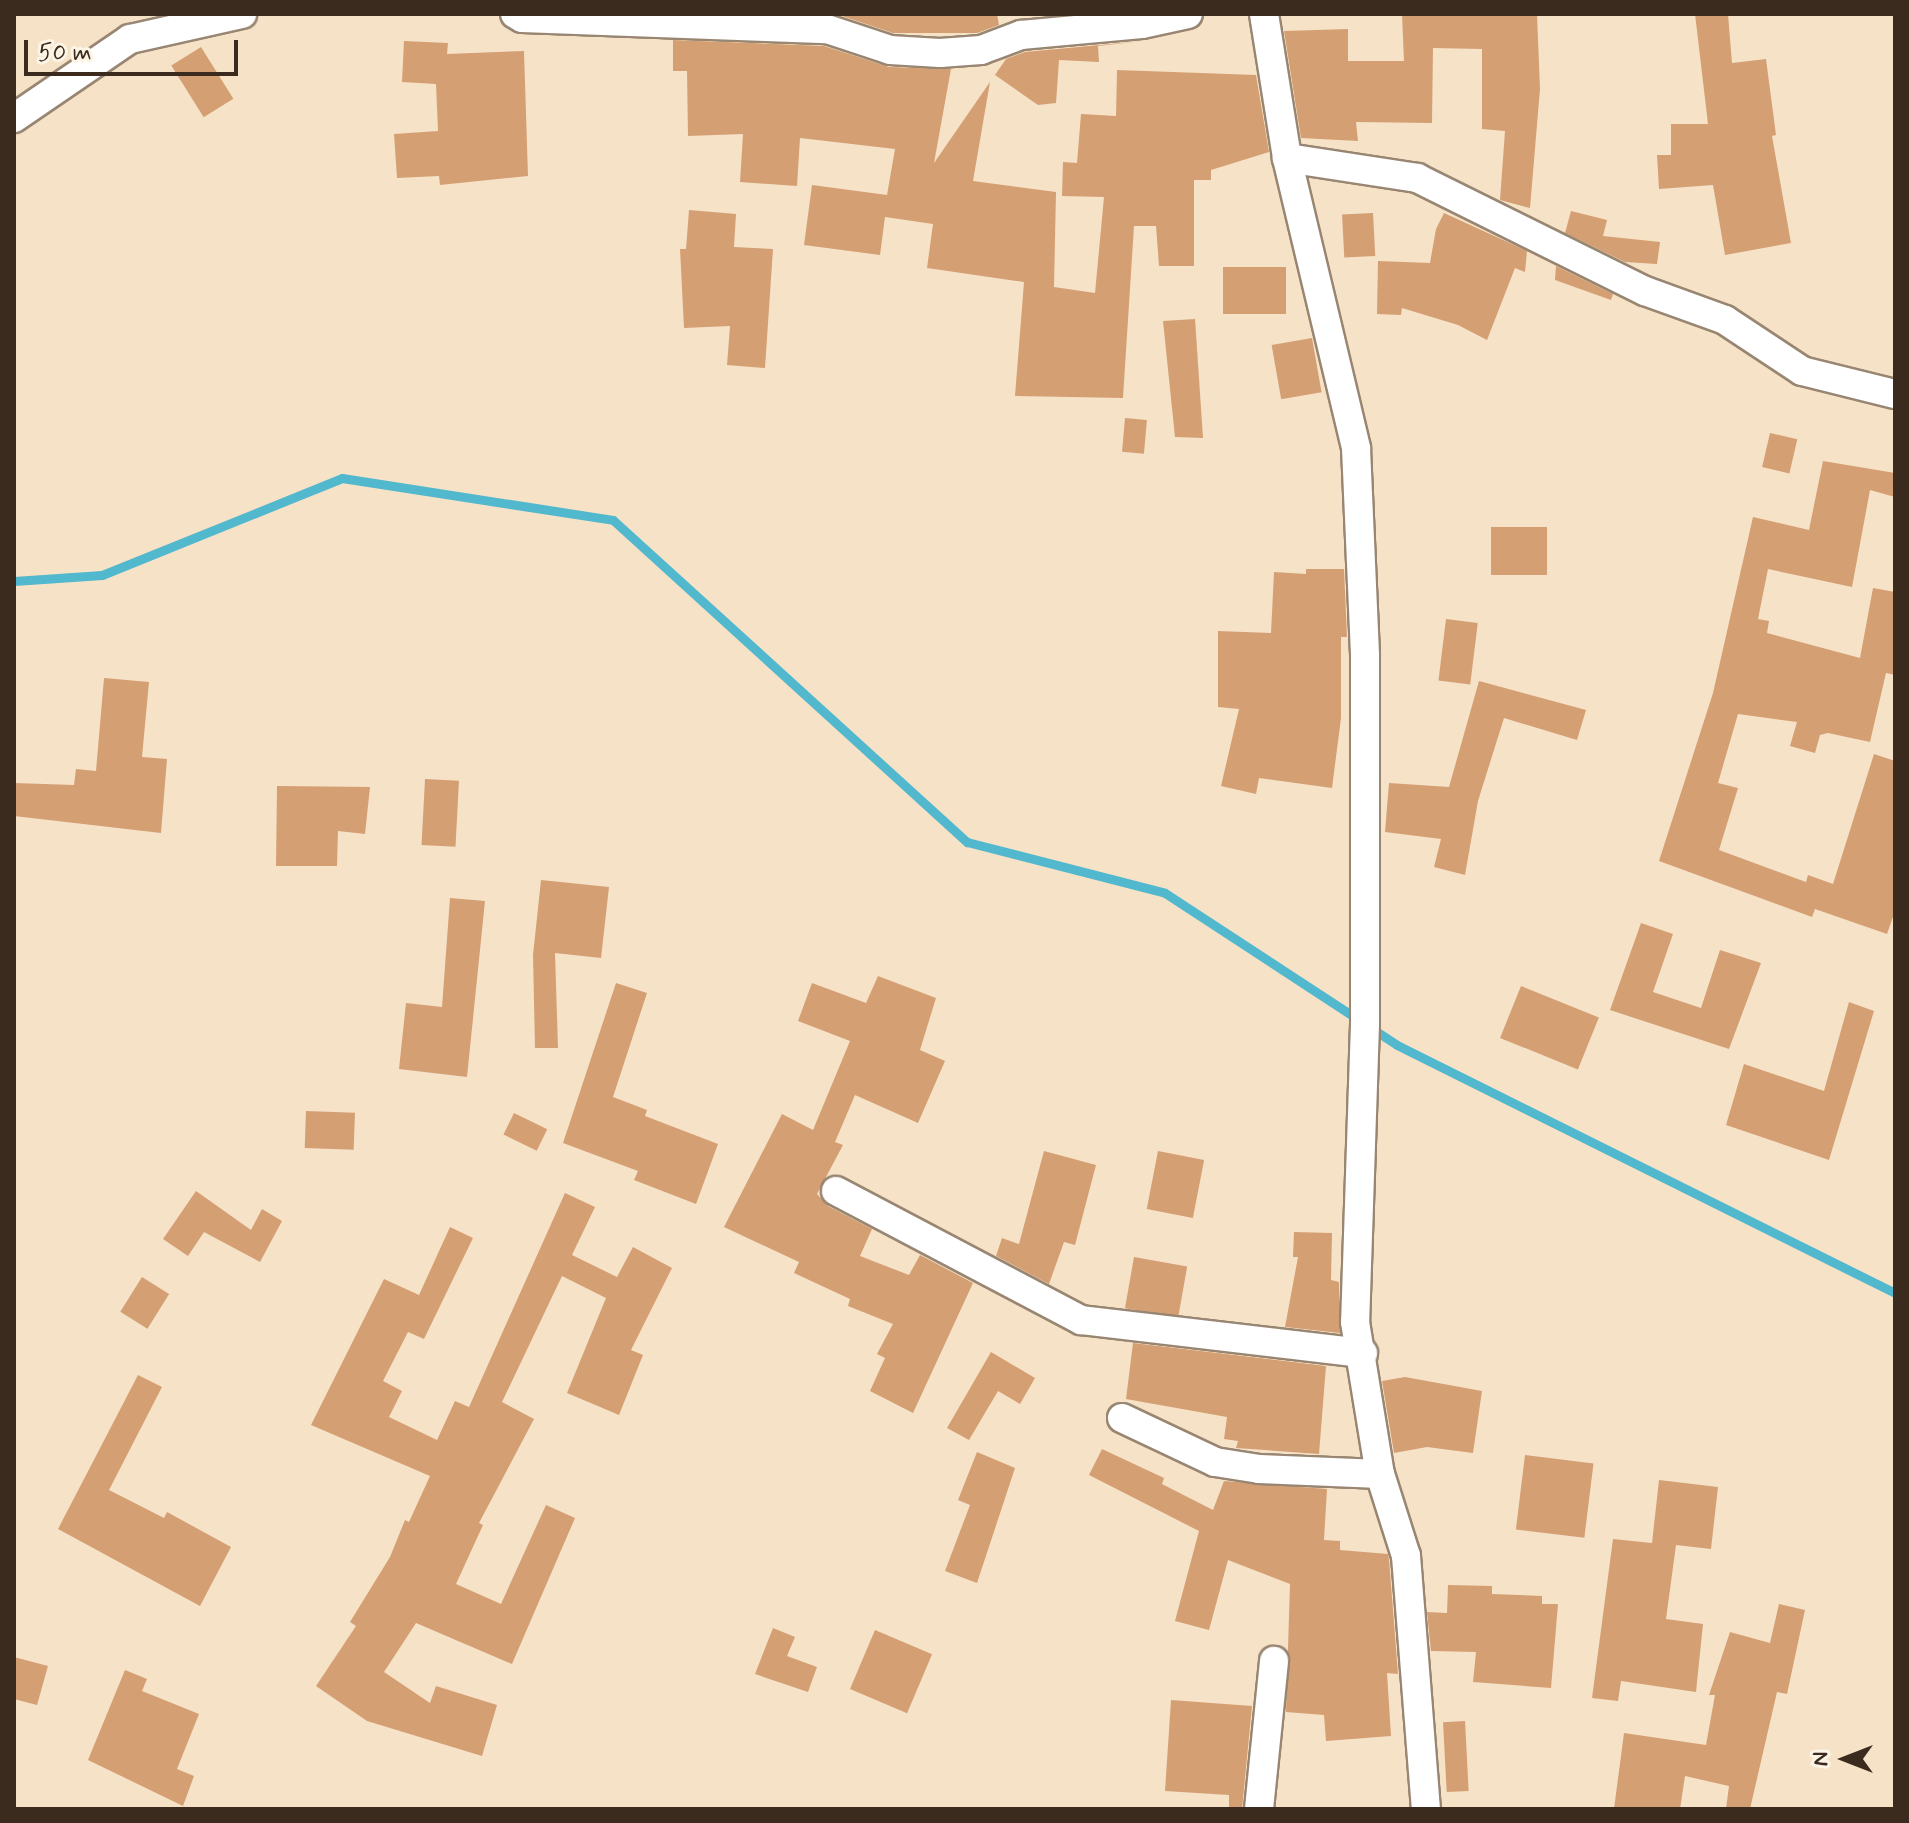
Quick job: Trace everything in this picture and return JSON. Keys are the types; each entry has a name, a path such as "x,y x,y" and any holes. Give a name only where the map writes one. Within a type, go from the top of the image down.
{"street":[{"path":"14,118 130,39 242,14"},
{"path":"515,14 522,18 827,29 890,50 940,53 981,50 1021,35 1142,24 1188,14"},
{"path":"1264,14 1287,158 1356,448 1365,656 1365,1024 1355,1322 1363,1353 1380,1474 1406,1556 1426,1809"},
{"path":"1287,158 1417,178 1645,291 1725,320 1802,371 1895,394"},
{"path":"836,1191 1081,1320 1363,1353"},
{"path":"1122,1418 1215,1462 1259,1469 1380,1474"},
{"path":"1259,1809 1274,1661"}],"building":[{"path":"836,14 997,14 999,25 977,33 893,33"},
{"path":"1402,14 1537,14 1540,89 1530,208 1500,200 1505,131 1482,129 1482,49 1433,48 1432,123 1356,122 1358,141 1301,138 1284,31 1348,29 1348,61 1404,61"},
{"path":"1695,14 1728,14 1732,63 1766,59 1776,135 1772,136 1791,243 1725,255 1713,185 1659,189 1657,155 1671,155 1671,124 1708,124"},
{"path":"673,40 824,46 889,67 951,69 934,163 990,82 973,181 1056,192 1054,287 1095,293 1104,197 1062,196 1063,162 1077,163 1081,114 1116,116 1117,70 1256,75 1269,152 1211,170 1211,180 1194,180 1194,266 1159,266 1156,226 1134,226 1123,398 1015,396 1024,282 927,268 933,224 885,217 880,255 804,245 812,185 887,195 895,149 800,138 797,186 740,182 743,134 688,136 687,71 673,71"},
{"path":"404,41 448,43 447,54 524,51 528,176 440,185 439,176 397,178 394,134 438,131 436,84 402,82"},
{"path":"1143,41 1098,46 1099,62 1059,60 1056,103 1038,105 995,75 1006,59 1025,52"},
{"path":"201,47 233,99 204,117 171,66"},
{"path":"689,210 736,214 734,247 773,249 765,368 727,365 730,326 684,328 680,249 686,249"},
{"path":"1571,211 1607,220 1603,236 1660,242 1657,264 1625,262 1565,233"},
{"path":"1373,213 1375,256 1344,258 1342,215"},
{"path":"1444,213 1527,251 1525,272 1515,268 1487,340 1458,325 1402,308 1401,315 1377,314 1378,261 1430,263 1436,229"},
{"path":"1556,266 1613,294 1611,300 1555,280"},
{"path":"1223,267 1286,267 1286,314 1223,314"},
{"path":"1195,319 1203,438 1175,437 1163,321"},
{"path":"1312,338 1322,392 1281,399 1272,345"},
{"path":"1125,418 1147,420 1144,454 1122,452"},
{"path":"1770,433 1797,439 1789,473 1762,467"},
{"path":"1823,461 1895,473 1895,497 1870,490 1852,587 1768,569 1758,619 1769,621 1767,633 1860,658 1873,588 1895,592 1895,675 1886,673 1870,742 1828,733 1820,735 1815,753 1790,746 1797,722 1738,714 1718,783 1738,788 1719,850 1806,882 1808,875 1833,884 1874,754 1895,761 1895,911 1887,934 1815,909 1812,917 1659,861 1713,693 1753,517 1809,530"},
{"path":"1491,527 1547,527 1547,575 1491,575"},
{"path":"1306,569 1344,569 1347,637 1341,637 1341,718 1332,788 1259,778 1256,794 1221,786 1239,709 1218,707 1218,631 1271,633 1274,572 1306,574"},
{"path":"1446,619 1478,623 1470,684 1438,681"},
{"path":"104,678 149,682 142,757 167,759 161,833 14,816 14,783 74,785 76,769 96,771"},
{"path":"1479,681 1586,710 1577,740 1504,718 1478,801 1465,875 1434,867 1441,839 1385,832 1389,783 1449,787"},
{"path":"425,779 459,781 455,847 422,845"},
{"path":"277,786 370,787 365,834 338,831 337,866 276,866"},
{"path":"541,880 609,887 601,958 555,953 558,1048 535,1048 533,955"},
{"path":"450,898 485,901 467,1077 399,1069 406,1003 442,1007"},
{"path":"1641,923 1673,934 1653,992 1701,1008 1720,950 1761,963 1729,1049 1610,1010"},
{"path":"878,976 936,998 920,1050 945,1061 918,1123 855,1095 835,1142 843,1145 817,1194 828,1206 872,1229 860,1256 909,1275 920,1255 973,1283 913,1413 870,1391 885,1358 877,1354 893,1324 848,1306 850,1299 794,1273 799,1262 724,1227 782,1114 813,1130 850,1041 798,1021 812,983 866,1003"},
{"path":"616,983 647,993 613,1097 647,1110 645,1116 718,1144 696,1204 634,1180 638,1171 563,1143"},
{"path":"1521,986 1599,1017 1578,1069 1500,1038"},
{"path":"1849,1002 1874,1011 1829,1160 1726,1125 1744,1064 1824,1091"},
{"path":"306,1111 355,1113 354,1150 305,1148"},
{"path":"514,1113 547,1129 537,1151 503,1135"},
{"path":"1044,1151 1096,1165 1075,1245 1064,1242 1049,1284 996,1256 1002,1238 1019,1244"},
{"path":"1158,1151 1204,1160 1193,1218 1147,1209"},
{"path":"196,1191 251,1230 262,1209 282,1221 260,1262 204,1232 188,1256 163,1239"},
{"path":"565,1193 595,1207 572,1255 617,1277 633,1247 672,1268 631,1350 643,1355 619,1415 567,1393 606,1298 562,1276 502,1402 534,1419 479,1523 483,1525 456,1584 501,1604 546,1505 575,1518 512,1664 416,1623 384,1672 430,1703 436,1686 497,1705 482,1756 367,1721 316,1686 356,1626 350,1622 390,1557 405,1520 409,1522 430,1476 311,1425 384,1279 419,1295 450,1227 473,1238 424,1339 408,1332 383,1381 402,1391 389,1417 437,1440 455,1401 469,1407"},
{"path":"1294,1232 1332,1233 1331,1280 1339,1282 1340,1333 1285,1327 1298,1257 1293,1257"},
{"path":"1134,1257 1187,1266 1178,1318 1125,1308"},
{"path":"142,1277 169,1294 147,1329 120,1312"},
{"path":"1133,1343 1326,1366 1319,1454 1236,1448 1238,1441 1224,1439 1227,1417 1126,1399"},
{"path":"991,1352 1035,1378 1020,1404 998,1391 969,1440 947,1428"},
{"path":"138,1375 162,1387 109,1490 164,1518 167,1512 231,1547 200,1606 58,1529"},
{"path":"1405,1377 1482,1391 1473,1453 1427,1447 1394,1453 1382,1381"},
{"path":"1102,1449 1164,1478 1162,1484 1213,1510 1224,1481 1327,1489 1324,1540 1340,1541 1340,1550 1388,1554 1398,1674 1387,1673 1391,1736 1326,1741 1324,1715 1286,1712 1290,1584 1228,1560 1209,1630 1175,1621 1199,1531 1089,1475"},
{"path":"977,1452 1015,1468 977,1583 945,1571 970,1505 958,1500"},
{"path":"1525,1455 1593,1463 1584,1538 1516,1529"},
{"path":"1659,1480 1718,1487 1711,1549 1676,1545 1666,1619 1703,1624 1696,1692 1621,1681 1618,1701 1592,1698 1613,1539 1652,1543"},
{"path":"1448,1585 1492,1586 1492,1594 1542,1596 1542,1604 1558,1604 1551,1688 1473,1682 1476,1652 1431,1651 1427,1612 1447,1613"},
{"path":"1779,1604 1805,1610 1787,1694 1777,1692 1750,1809 1726,1809 1729,1786 1685,1776 1680,1809 1614,1809 1624,1733 1706,1745 1715,1695 1709,1695 1730,1632 1770,1643"},
{"path":"773,1628 795,1637 787,1656 817,1667 808,1692 755,1674"},
{"path":"875,1630 932,1654 907,1713 850,1689"},
{"path":"14,1657 48,1666 37,1705 14,1699"},
{"path":"125,1670 147,1679 142,1691 199,1714 177,1769 194,1776 183,1806 88,1760"},
{"path":"1171,1700 1252,1706 1242,1809 1229,1809 1229,1795 1165,1791"},
{"path":"1465,1721 1469,1791 1447,1792 1443,1722"}],"waterway":[{"path":"14,581 102,575 342,478 613,520 967,842 1165,893 1397,1045 1895,1293"}]}
